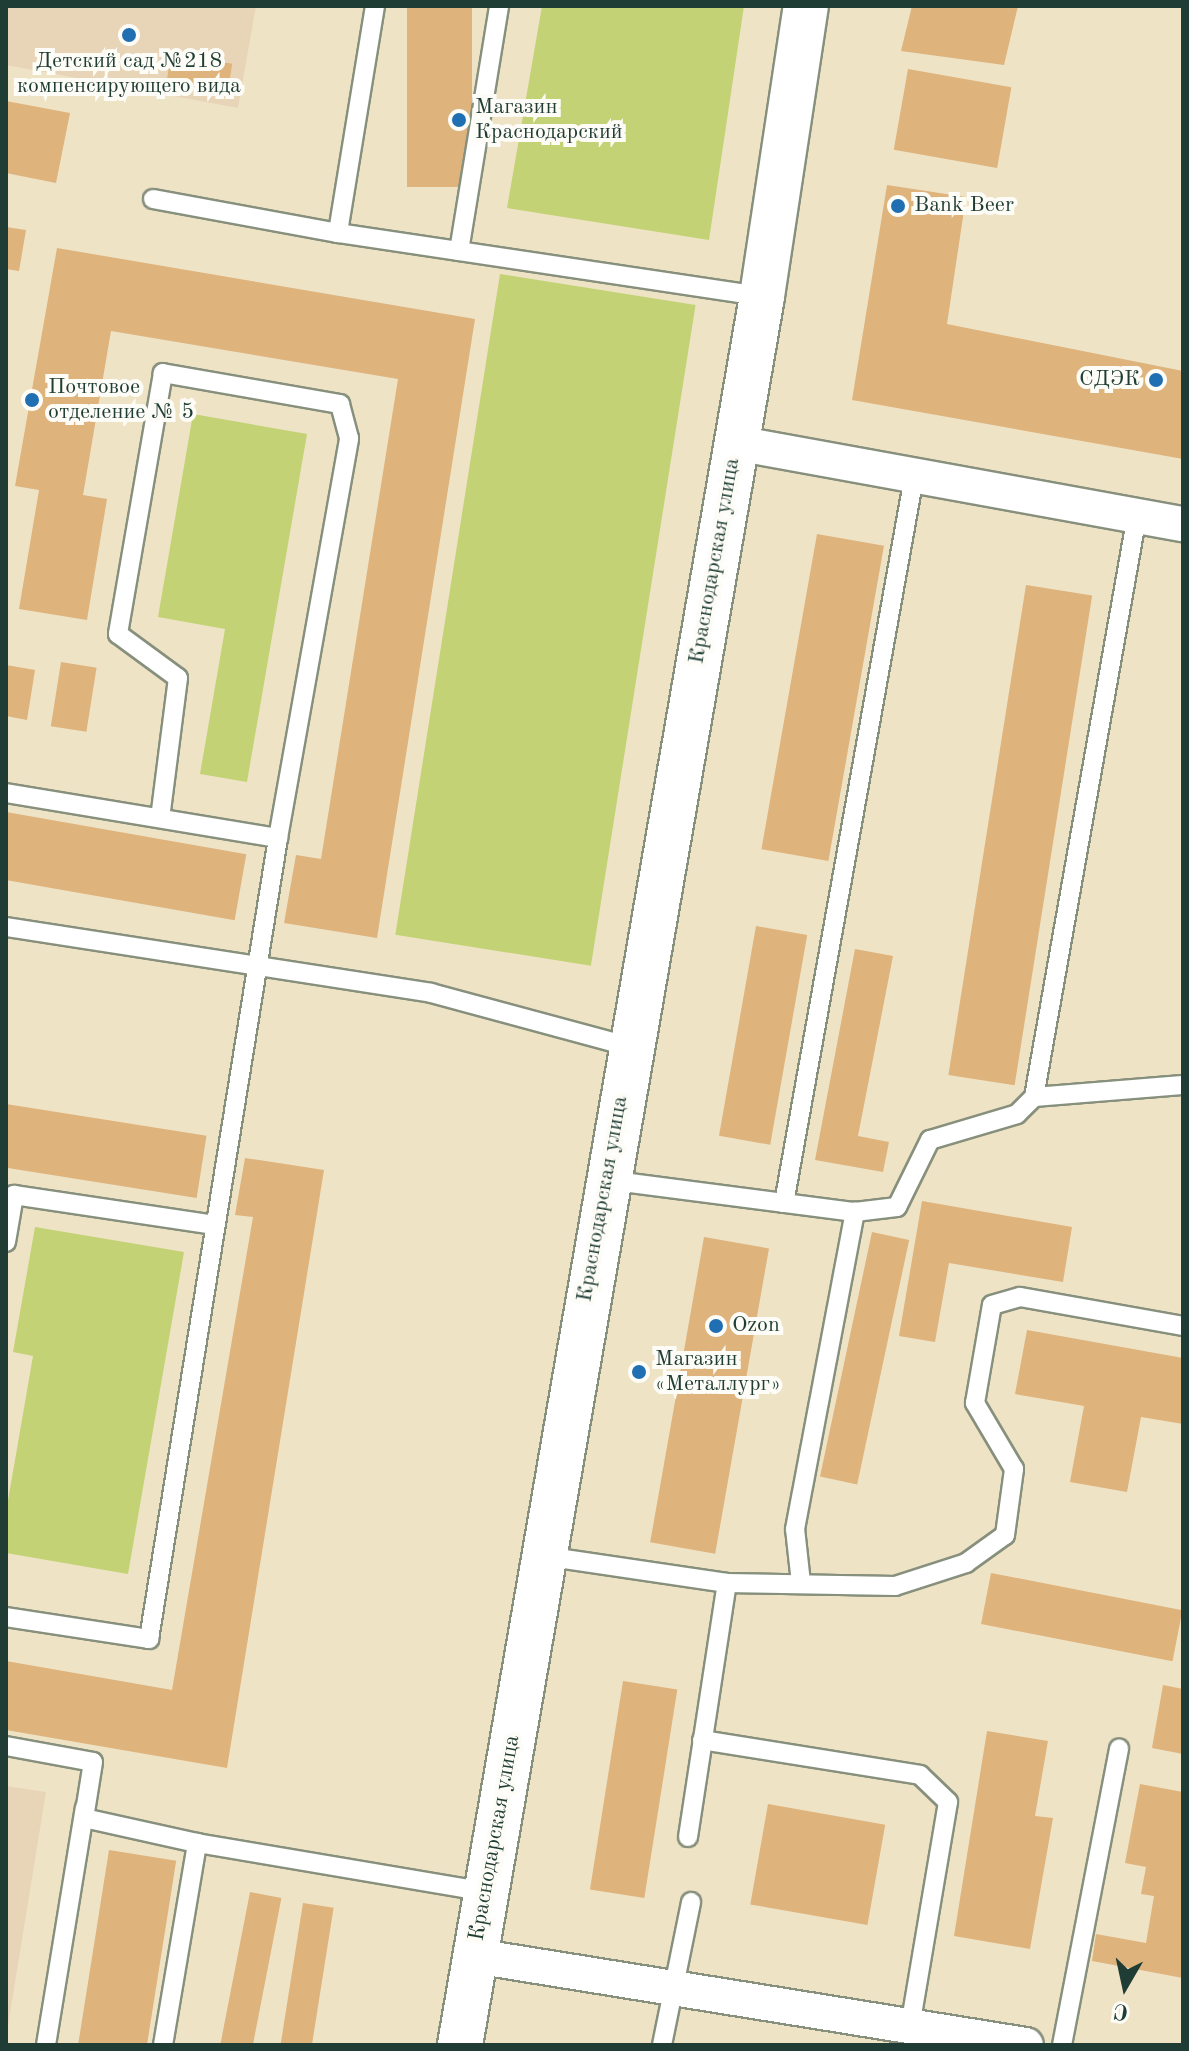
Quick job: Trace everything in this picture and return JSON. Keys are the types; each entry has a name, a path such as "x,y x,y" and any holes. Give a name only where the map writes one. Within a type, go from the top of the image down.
{"main road":[{"name":"Краснодарская улица","path":"460,2045 628,1046 762,296 806,6"}],"street":[{"name":"Краснодарская улица","path":"736,443 1183,524"},
{"name":"Краснодарская улица","path":"475,1956 1026,2045"}],"lane":[{"path":"338,233 375,6"},
{"path":"459,251 499,6"},
{"path":"153,199 338,233 762,296"},
{"path":"6,1617 149,1639 260,965 278,838 349,438 340,404 163,373 118,634 178,678 160,818"},
{"path":"784,1203 914,477"},
{"path":"606,1180 855,1212 897,1207 930,1140 1017,1114 1034,1097 1137,515"},
{"path":"6,793 278,838"},
{"path":"6,927 431,993 628,1046"},
{"path":"1034,1097 1183,1085"},
{"path":"6,1242 10,1195 215,1225"},
{"path":"801,1583 795,1529 855,1212"},
{"path":"543,1556 727,1583 895,1586 966,1563 1005,1535 1014,1469 975,1403 992,1305 1020,1297 1183,1326"},
{"path":"688,1837 727,1583"},
{"path":"702,1740 920,1775 948,1802 910,2026"},
{"path":"6,1746 93,1762 46,2045"},
{"path":"1062,2045 1119,1748"},
{"path":"84,1818 197,1843 486,1892"},
{"path":"163,2045 197,1843"},
{"path":"662,2045 691,1902"}],"shaded area":[{"name":"Детский сад №218 компенсирующего вида","path":"6,6 256,6 238,108 6,65"},
{"path":"6,1786 46,1792 6,2038"}],"green space":[{"path":"542,6 744,6 709,240 507,208"},
{"path":"500,274 696,305 591,966 395,935"},
{"path":"193,414 307,434 247,782 200,774 225,629 158,617"},
{"path":"35,1227 184,1252 128,1574 6,1553 6,1512 33,1356 13,1352"}],"building":[{"path":"407,6 472,6 472,187 407,187"},
{"path":"912,6 1018,6 1004,65 901,51"},
{"path":"171,54 232,64 228,91 167,82"},
{"path":"908,69 1011,87 997,168 894,150"},
{"path":"6,101 70,113 56,183 6,173"},
{"path":"887,185 966,197 947,324 1183,371 1183,459 852,400"},
{"path":"6,227 26,230 19,271 6,269"},
{"path":"57,248 475,319 377,938 284,923 296,855 321,859 398,379 111,331 83,495 107,499 87,620 19,609 39,490 15,486"},
{"path":"817,534 884,546 828,861 761,849"},
{"path":"1026,585 1092,595 1015,1085 948,1075"},
{"path":"61,662 97,668 86,732 51,726"},
{"path":"6,665 35,670 27,720 6,716"},
{"path":"6,812 246,854 235,920 6,880"},
{"path":"756,926 807,935 770,1145 719,1136"},
{"path":"855,949 893,956 858,1136 889,1142 883,1172 815,1160"},
{"path":"6,1104 207,1136 197,1198 6,1168"},
{"path":"245,1158 324,1170 227,1768 6,1730 6,1661 172,1690 253,1217 235,1215"},
{"path":"922,1201 1072,1227 1063,1282 949,1263 935,1342 899,1336"},
{"path":"872,1232 909,1240 857,1484 820,1477"},
{"path":"704,1237 769,1248 715,1554 650,1542"},
{"path":"1027,1330 1183,1358 1183,1424 1141,1417 1127,1492 1070,1482 1084,1406 1015,1394"},
{"path":"991,1573 1182,1610 1172,1661 981,1624"},
{"path":"623,1681 677,1690 644,1898 590,1889"},
{"path":"1163,1685 1183,1689 1183,1754 1152,1748"},
{"path":"987,1731 1048,1741 1035,1816 1053,1818 1030,1949 954,1936"},
{"path":"1140,1784 1183,1792 1183,1978 1092,1961 1096,1934 1146,1943 1154,1896 1141,1894 1146,1867 1125,1863"},
{"path":"768,1804 885,1825 867,1925 750,1904"},
{"path":"109,1850 176,1861 147,2045 78,2045"},
{"path":"250,1892 281,1898 253,2045 220,2044"},
{"path":"303,1903 334,1908 312,2045 281,2045"}],"place":[{"name":"Детский сад №218 компенсирующего вида","path":"129,35"},
{"name":"Магазин Краснодарский","path":"459,120"},
{"name":"Bank Beer","path":"898,206"},
{"name":"СДЭК","path":"1156,380"},
{"name":"Почтовое отделение № 5","path":"32,400"},
{"name":"Ozon","path":"716,1326"},
{"name":"Магазин «Металлург»","path":"639,1372"}]}
